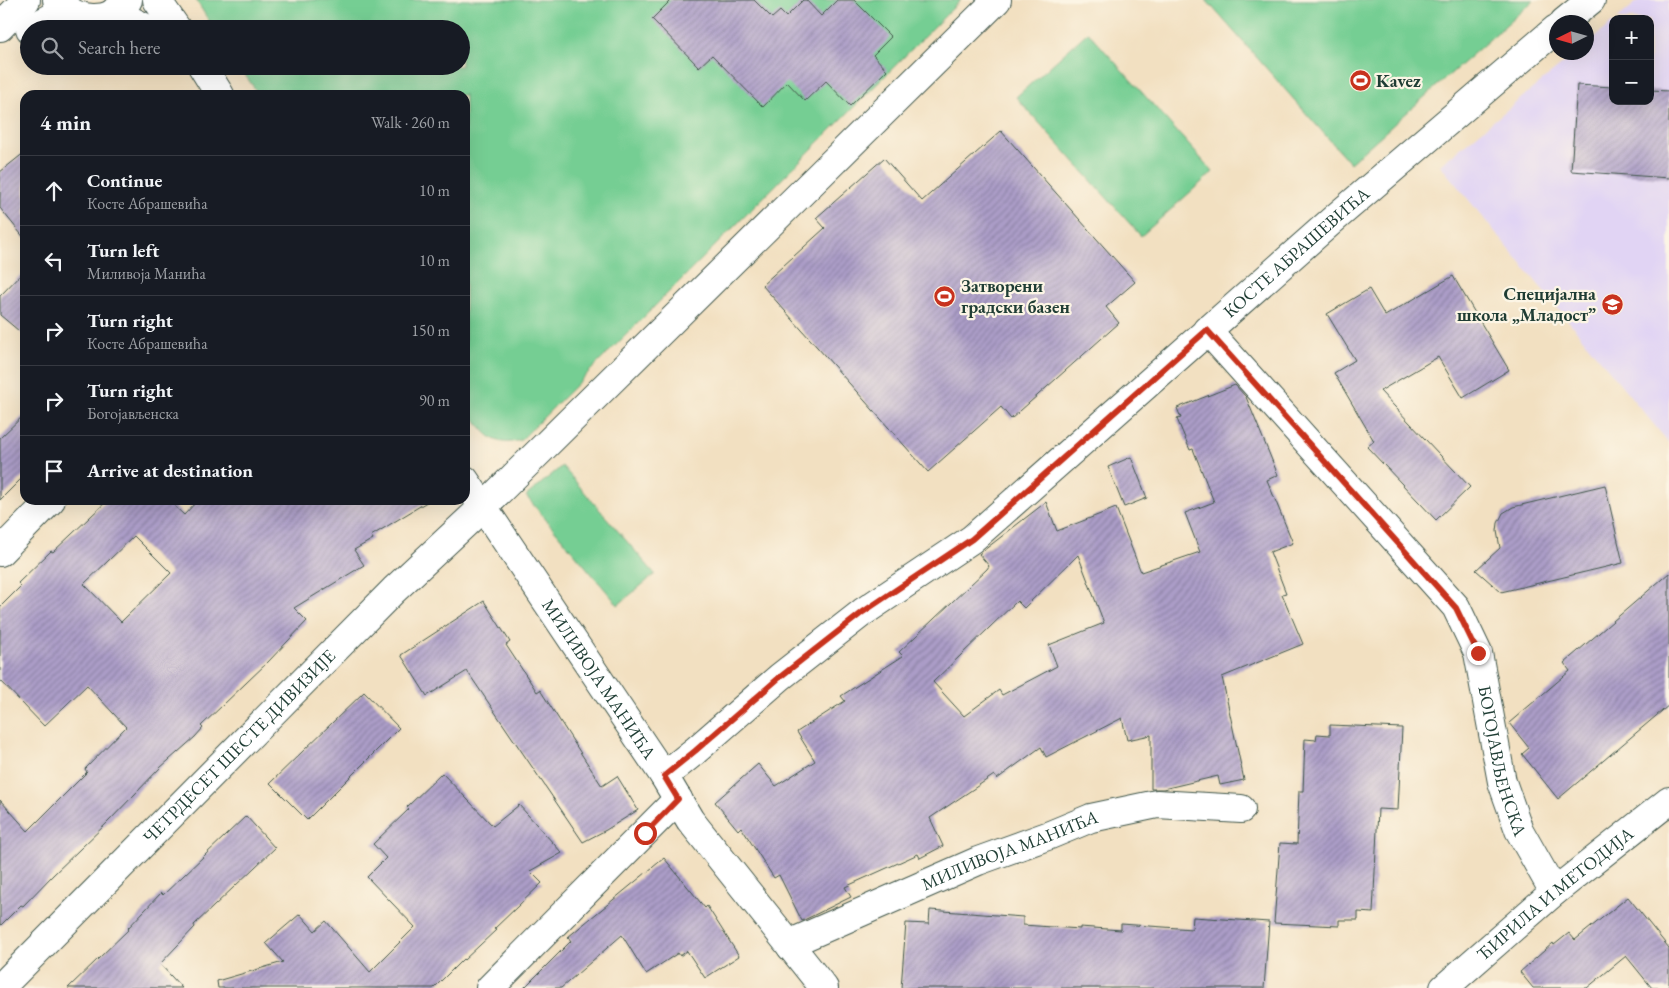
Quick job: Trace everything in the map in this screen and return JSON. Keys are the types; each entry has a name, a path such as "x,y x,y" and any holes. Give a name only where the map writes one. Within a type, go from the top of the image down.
{"street":[{"path":"0,27 26,0"},
{"path":"157,0 171,20"},
{"name":"ЧЕТРДЕСЕТ ШЕСТЕ ДИВИЗИЈЕ","path":"0,988 394,590 483,507 997,0"},
{"path":"1573,15 1591,0"},
{"path":"41,20 62,5 78,16 90,18 102,17 121,6 137,20"},
{"path":"0,44 20,34"},
{"name":"КОСТЕ АБРАШЕВИЋА","path":"664,776 780,677 863,612 972,539 1335,218 1549,35"},
{"path":"208,75 217,90"},
{"name":"БОГОЈАВЉЕНСКА","path":"1207,330 1456,608 1478,653 1502,782 1519,830 1554,892"},
{"name":"МИЛИВОЈА МАНИЋА","path":"470,488 664,776 690,820 824,988"},
{"path":"0,552 46,505"},
{"path":"490,988 678,799"},
{"name":"ЋИРИЛА И МЕТОДИЈА","path":"1444,988 1554,892 1669,801"},
{"name":"МИЛИВОЈА МАНИЋА","path":"791,946 800,939 978,861 1091,818 1157,804 1241,809"}],"shaded area":[{"name":"Специјална школа „Младост”","path":"1639,0 1669,0 1669,443 1440,165 1568,60 1594,60 1594,38 1609,25 1609,105 1654,105 1654,15 1622,15"}],"green space":[{"path":"196,0 961,0 521,440 510,442 501,442 493,439 481,427 470,410 470,90 256,90 245,75 470,75 470,20 208,20"},
{"name":"Kavez","path":"1206,0 1534,0 1350,163"},
{"path":"1088,32 1213,172 1141,236 1016,97"},
{"path":"562,466 655,574 618,605 526,496"}],"building":[{"path":"671,0 754,0 772,18 780,11 786,17 803,0 806,0 821,16 837,0 854,0 891,37 873,55 887,70 850,106 826,81 805,101 787,82 763,107 712,55 699,67 652,19"},
{"path":"1577,85 1609,87 1609,105 1654,105 1654,90 1669,91 1669,178 1571,171"},
{"name":"Затворени градски базен","path":"1001,131 1135,282 1106,307 1119,323 1011,419 1001,407 928,472 762,285 825,228 816,218 884,158 922,201"},
{"path":"20,156 20,233 0,208 0,172"},
{"path":"20,275 20,332 0,315 0,296"},
{"path":"1453,276 1509,370 1463,398 1438,357 1380,391 1470,487 1436,520 1367,447 1374,441 1334,373 1355,360 1327,314 1369,289 1385,316"},
{"path":"1235,385 1246,397 1278,475 1267,480 1293,543 1270,552 1286,593 1282,594 1303,644 1222,677 1244,780 1220,785 1218,776 1163,789 1151,789 1151,735 1127,740 1122,718 1046,757 1041,747 997,779 994,775 930,818 943,846 920,858 918,854 845,887 851,897 802,921 779,875 774,878 741,827 738,830 715,802 758,764 776,786 815,761 797,732 845,701 841,696 903,656 899,652 987,569 989,566 979,554 1046,502 1057,531 1116,508 1141,572 1200,552 1185,513 1214,502 1193,449 1190,450 1177,419 1181,418 1177,408","holes":["1078,555 1104,623 1049,645 1057,666 1002,695 999,690 964,716 933,682 1017,601 1024,608"]},
{"path":"20,419 20,480 0,500 0,438"},
{"path":"1131,457 1147,498 1124,507 1108,467"},
{"path":"1605,485 1623,563 1501,592 1476,570 1500,548 1497,531 1498,523 1503,513 1513,507"},
{"path":"103,505 173,505 184,515 193,505 422,505 371,536 373,539 354,550 364,565 294,608 307,621 268,662 201,726 203,728 195,737 160,768 23,906 21,905 0,926 0,800 28,831 87,772 85,769 126,727 87,685 44,726 0,680 0,607 21,586 18,583 51,551 53,552","holes":["134,536 171,573 121,622 84,584"]},
{"path":"1669,573 1669,705 1558,799 1522,754 1529,748 1509,723 1570,671 1564,663"},
{"path":"484,601 510,642 506,645 537,692 540,690 602,786 617,776 638,810 583,842 467,671 427,696 401,655"},
{"path":"364,692 399,728 307,820 270,783"},
{"path":"1330,725 1402,728 1398,810 1378,809 1373,913 1358,912 1358,920 1339,920 1339,926 1274,923 1280,843 1297,844 1299,791 1303,791 1305,739 1316,740 1317,734 1330,735"},
{"path":"442,773 493,826 519,805 562,853 530,871 542,883 494,929 496,930 434,988 218,988 217,981 283,962 266,943 300,914 315,931 326,921 370,972 415,927 367,877 386,858 373,844"},
{"path":"246,816 275,848 194,925 195,927 160,964 182,988 68,988 129,929 161,893 163,895"},
{"path":"664,858 705,908 707,906 739,956 705,978 687,951 680,956 678,953 646,974 622,935 561,988 524,988 571,941 568,937"},
{"path":"1628,897 1669,948 1669,988 1652,988 1626,956 1587,988 1533,988 1520,972 1553,943 1554,945 1569,933 1575,940"},
{"path":"930,910 1023,917 1023,925 1080,929 1080,927 1121,930 1121,924 1192,929 1193,917 1269,922 1264,988 901,988 906,923 929,924"}],"place":[{"name":"Kavez","path":"1360,81"},
{"name":"Затворени градски базен","path":"945,296"},
{"name":"Специјална школа „Младост”","path":"1612,304"}],"route":[{"path":"645,833 678,799 664,776 780,677 863,612 972,539 1207,330 1456,608 1478,653"}]}
